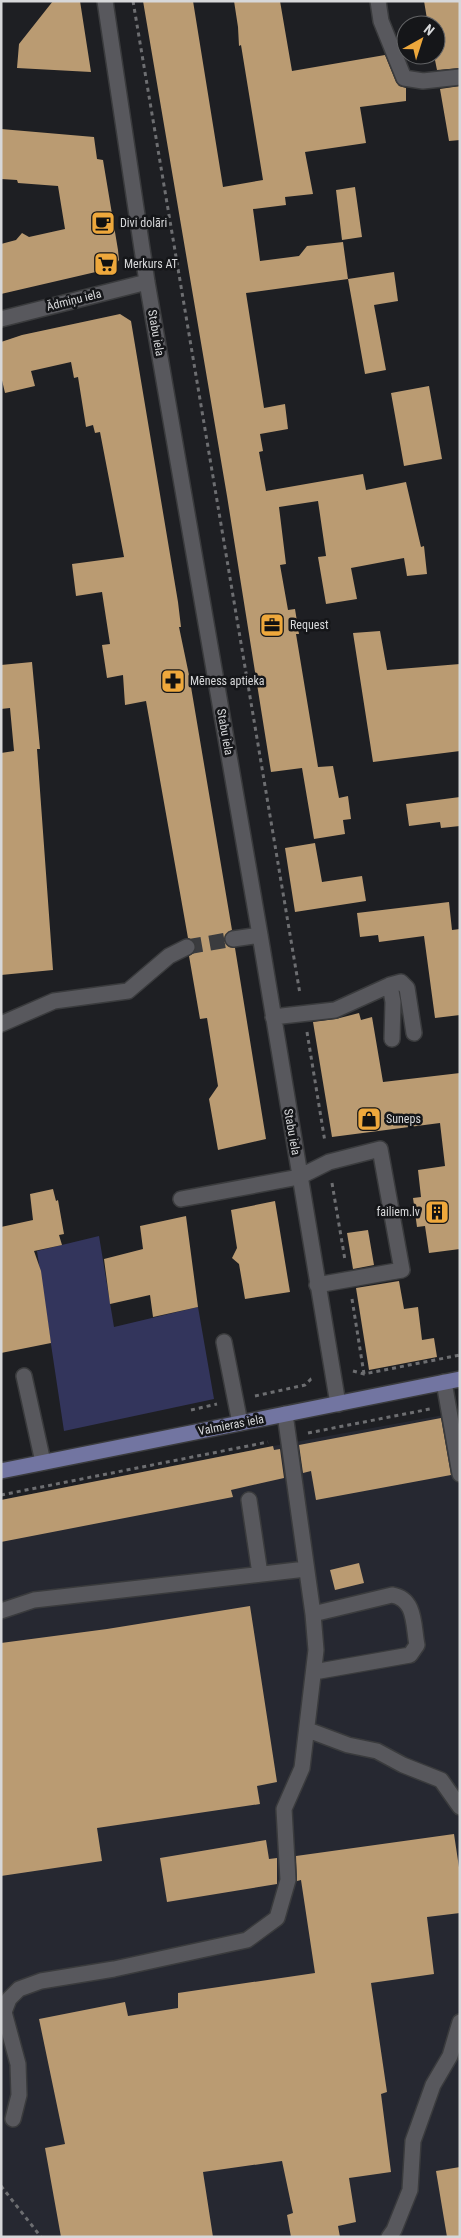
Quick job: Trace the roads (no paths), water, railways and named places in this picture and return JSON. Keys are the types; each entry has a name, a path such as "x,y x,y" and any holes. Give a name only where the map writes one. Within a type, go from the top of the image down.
{"main road":[{"name":"Valmieras iela","path":"1,1471 460,1379"}],"street":[{"name":"Stabu iela","path":"105,1 147,282 260,935 338,1404"},
{"path":"378,1 381,21 404,78 424,81 460,76"},
{"name":"Ādmiņu iela","path":"1,319 147,282"},
{"path":"233,939 260,935"},
{"path":"1,1024 54,1001 128,991 169,956 187,946"},
{"path":"273,1017 335,1010 390,985 401,982 406,986 414,1033"},
{"path":"390,985 393,1002 392,1039"},
{"path":"181,1199 300,1177 329,1162 380,1150 402,1270 317,1286"},
{"path":"224,1342 240,1423"},
{"path":"24,1376 42,1462"},
{"path":"444,1382 460,1474"},
{"path":"13,2119 20,2095 18,2064 4,2012 5,1995 41,1981 114,1969 247,1940 277,1918 288,1880 284,1809 302,1768 316,1650 313,1614 285,1414"},
{"path":"249,1500 260,1574"},
{"path":"1,1611 34,1600 306,1569"},
{"path":"313,1614 392,1595 402,1596 409,1603 417,1645 410,1655 314,1672"},
{"path":"308,1730 348,1745 377,1752 441,1780 460,1807"},
{"path":"389,2237 394,2230 410,2190 413,2141 433,2085 450,2056 460,2022"}],"tunnel":[{"path":"187,947 233,939"}],"place":[{"name":"Divi dolāri","path":"103,223"},
{"name":"Merkurs AT","path":"106,264"},
{"name":"Request","path":"272,625"},
{"name":"Mēness aptieka","path":"173,681"},
{"name":"Suneps","path":"369,1119"},
{"name":"failiem.lv","path":"437,1212"}]}
